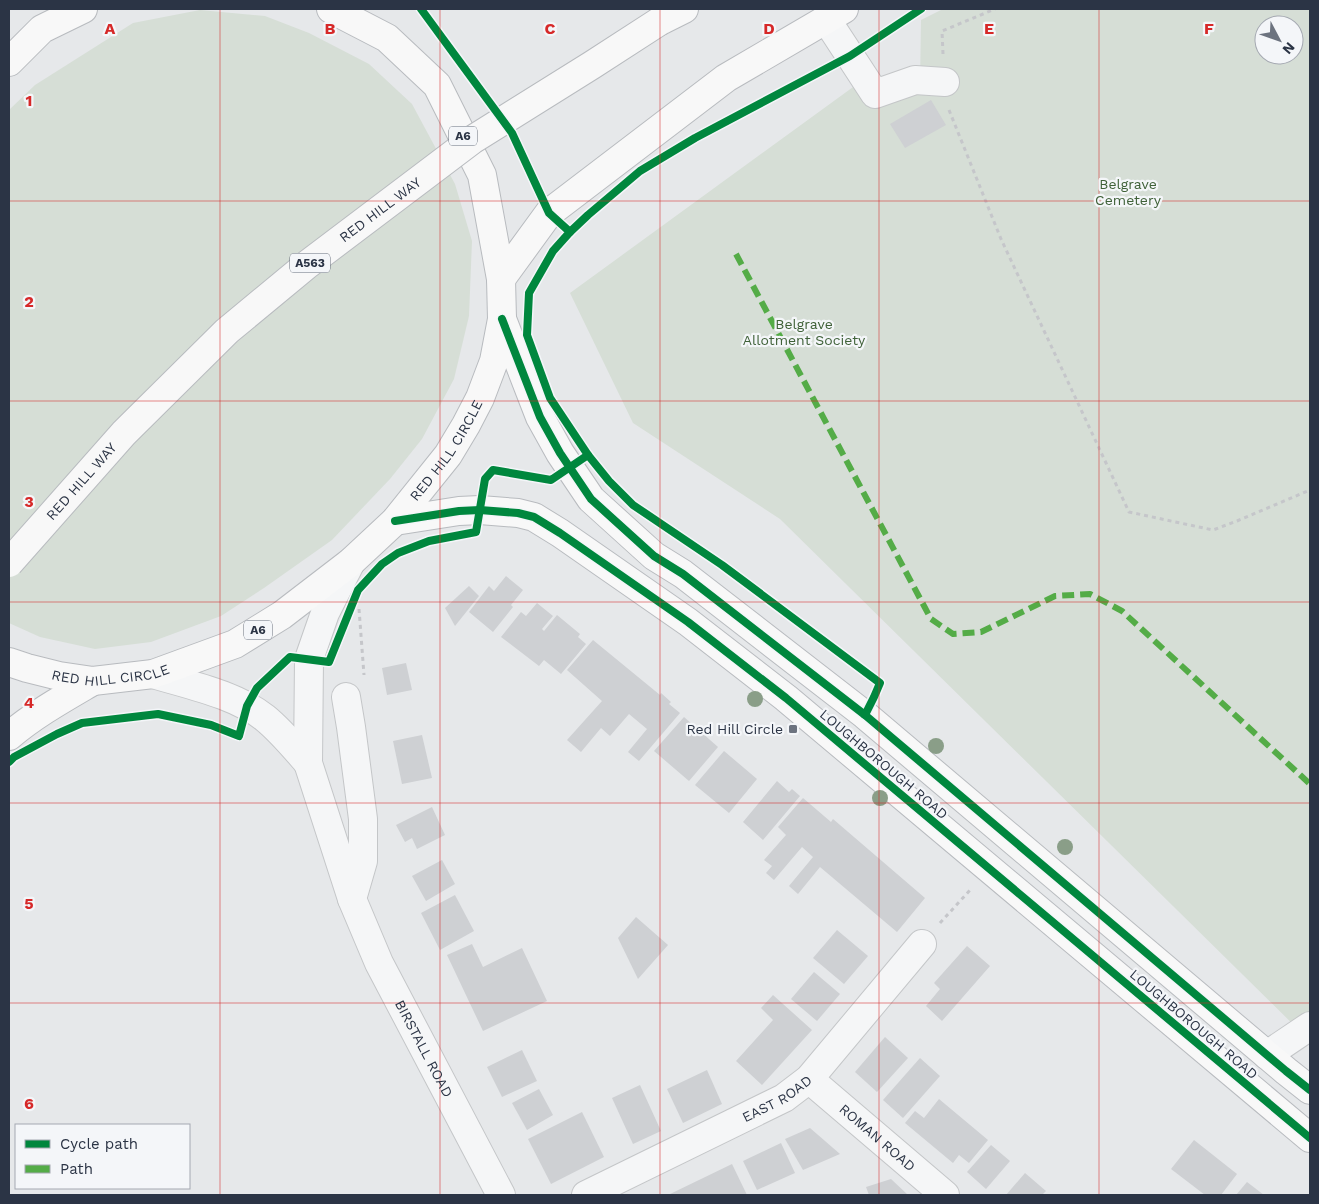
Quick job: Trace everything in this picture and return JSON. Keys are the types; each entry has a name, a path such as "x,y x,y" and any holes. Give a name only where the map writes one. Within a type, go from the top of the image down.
{"highway":[{"path":"9,62 42,30 83,9"},
{"name":"RED HILL CIRCLE","path":"9,662 35,670 93,681 153,674 235,644 282,615 351,562 395,521 448,454 466,426 480,398 494,361 502,319 501,278 482,175 437,84 387,38 331,9"},
{"name":"RED HILL WAY","path":"9,563 124,433 227,330 308,264 472,140 660,21 684,9"},
{"path":"501,278 549,212 726,78 835,14"},
{"name":"LOUGHBOROUGH ROAD","path":"502,319 540,417 560,453 591,499 654,556 683,574 865,715 1288,1065 1310,1090"},
{"name":"LOUGHBOROUGH ROAD","path":"395,521 459,511 480,510 518,513 534,517 560,533 688,622 786,698 1310,1138"},
{"path":"9,736 49,707 93,681"}],"street":[{"path":"835,14 875,94 915,80 945,82"},
{"name":"BIRSTALL ROAD","path":"351,562 325,614 309,659 308,763 352,899 379,963 501,1195"},
{"name":"BIRSTALL ROAD","path":"153,674 223,695 247,706 264,717 281,732 308,763"},
{"path":"346,697 341,728 362,819 363,844 363,861 352,899"},
{"name":"EAST ROAD","path":"586,1195 784,1098 809,1079 922,944"},
{"path":"1288,1065 1310,1026"},
{"name":"ROMAN ROAD","path":"809,1079 945,1195"}],"path":[{"path":"995,9 942,30 947,105 1001,238 1129,512 1213,530 1310,490"},
{"path":"346,697 365,686 359,600"},
{"path":"922,944 990,868"}],"green space":[{"path":"943,9 1310,9 1310,1041 780,519 633,423 570,293 860,82 920,85 921,20"},
{"path":"200,10 265,16 309,33 369,64 412,104 455,184 472,241 469,316 454,379 422,439 390,479 332,540 221,616 151,642 95,649 40,637 9,623 9,110 35,85 133,23"}],"building":[{"path":"931,100 946,125 905,148 890,124"},
{"path":"506,576 523,590 511,605 513,607 493,632 469,612 489,586 494,591"},
{"path":"469,586 479,596 455,626 445,608"},
{"path":"537,603 553,616 542,629 544,631 557,615 580,634 578,637 586,644 561,674 544,660 539,666 501,637 521,612 526,616"},
{"path":"593,640 660,695 661,693 671,702 669,704 680,713 639,761 628,752 647,729 629,714 610,736 601,728 581,752 567,740 602,701 567,670"},
{"path":"406,663 412,690 387,695 382,668"},
{"path":"684,717 718,747 689,781 654,751"},
{"path":"422,735 432,778 402,784 393,741"},
{"path":"724,751 757,779 729,813 695,785"},
{"path":"777,781 789,792 792,789 800,796 763,840 743,822"},
{"path":"803,798 831,822 833,819 925,898 897,932 820,867 798,894 789,886 813,857 802,847 774,880 766,873 772,866 764,860 786,835 778,827"},
{"path":"432,807 445,835 417,849 412,838 405,842 396,825"},
{"path":"442,860 455,884 426,901 412,876"},
{"path":"455,895 474,931 440,950 421,913"},
{"path":"636,917 668,945 638,979 618,938"},
{"path":"837,930 868,956 844,984 813,958"},
{"path":"472,944 483,967 522,948 547,1001 483,1031 447,955"},
{"path":"967,946 990,966 942,1021 926,1006 940,989 934,983"},
{"path":"814,972 840,994 817,1021 791,999"},
{"path":"773,995 812,1030 762,1085 736,1061 773,1020 761,1008"},
{"path":"885,1037 908,1058 877,1092 855,1072"},
{"path":"522,1050 537,1081 502,1097 487,1067"},
{"path":"920,1058 940,1076 903,1118 883,1100"},
{"path":"707,1070 722,1104 683,1123 667,1089"},
{"path":"640,1085 661,1131 633,1144 612,1098"},
{"path":"539,1089 553,1115 527,1130 512,1103"},
{"path":"939,1099 988,1140 969,1163 959,1155 953,1163 905,1123 915,1111 924,1118"},
{"path":"582,1112 604,1157 551,1184 528,1139"},
{"path":"810,1128 840,1154 803,1170 785,1139"},
{"path":"1194,1140 1237,1174 1221,1195 1205,1195 1171,1169"},
{"path":"781,1143 795,1173 757,1190 743,1161"},
{"path":"991,1145 1010,1161 986,1189 967,1172"},
{"path":"732,1164 747,1195 668,1195"},
{"path":"1025,1173 1046,1191 1042,1195 1006,1195"},
{"path":"891,1179 908,1195 869,1195 866,1187"},
{"path":"1247,1182 1264,1195 1236,1195"}],"marked path":[{"path":"736,254 931,619 953,634 981,632 1055,596 1090,594 1122,611 1310,784"}],"cycle path":[{"path":"9,762 14,757 57,734 82,723 158,714 211,725 239,736 247,706 257,688 290,657 329,662 358,590 382,564 398,553 429,541 476,532 485,479 493,470 551,480 588,455 550,398 527,335 529,293 553,251 570,232 549,213 512,133 421,9"},
{"path":"570,232 640,171 695,138 850,56 921,9"},
{"path":"502,319 540,417 560,453 591,499 654,556 683,574 865,715 1310,1090"},
{"path":"588,455 609,481 633,505 722,565 880,683 865,715"},
{"path":"395,521 459,511 480,510 518,513 534,517 560,533 688,622 786,698 1310,1138"}],"place":[{"name":"Red Hill Circle","path":"793,729"}],"park label":[{"name":"Belgrave Cemetery","path":"1128,192"},
{"name":"Belgrave Allotment Society","path":"804,332"}]}
